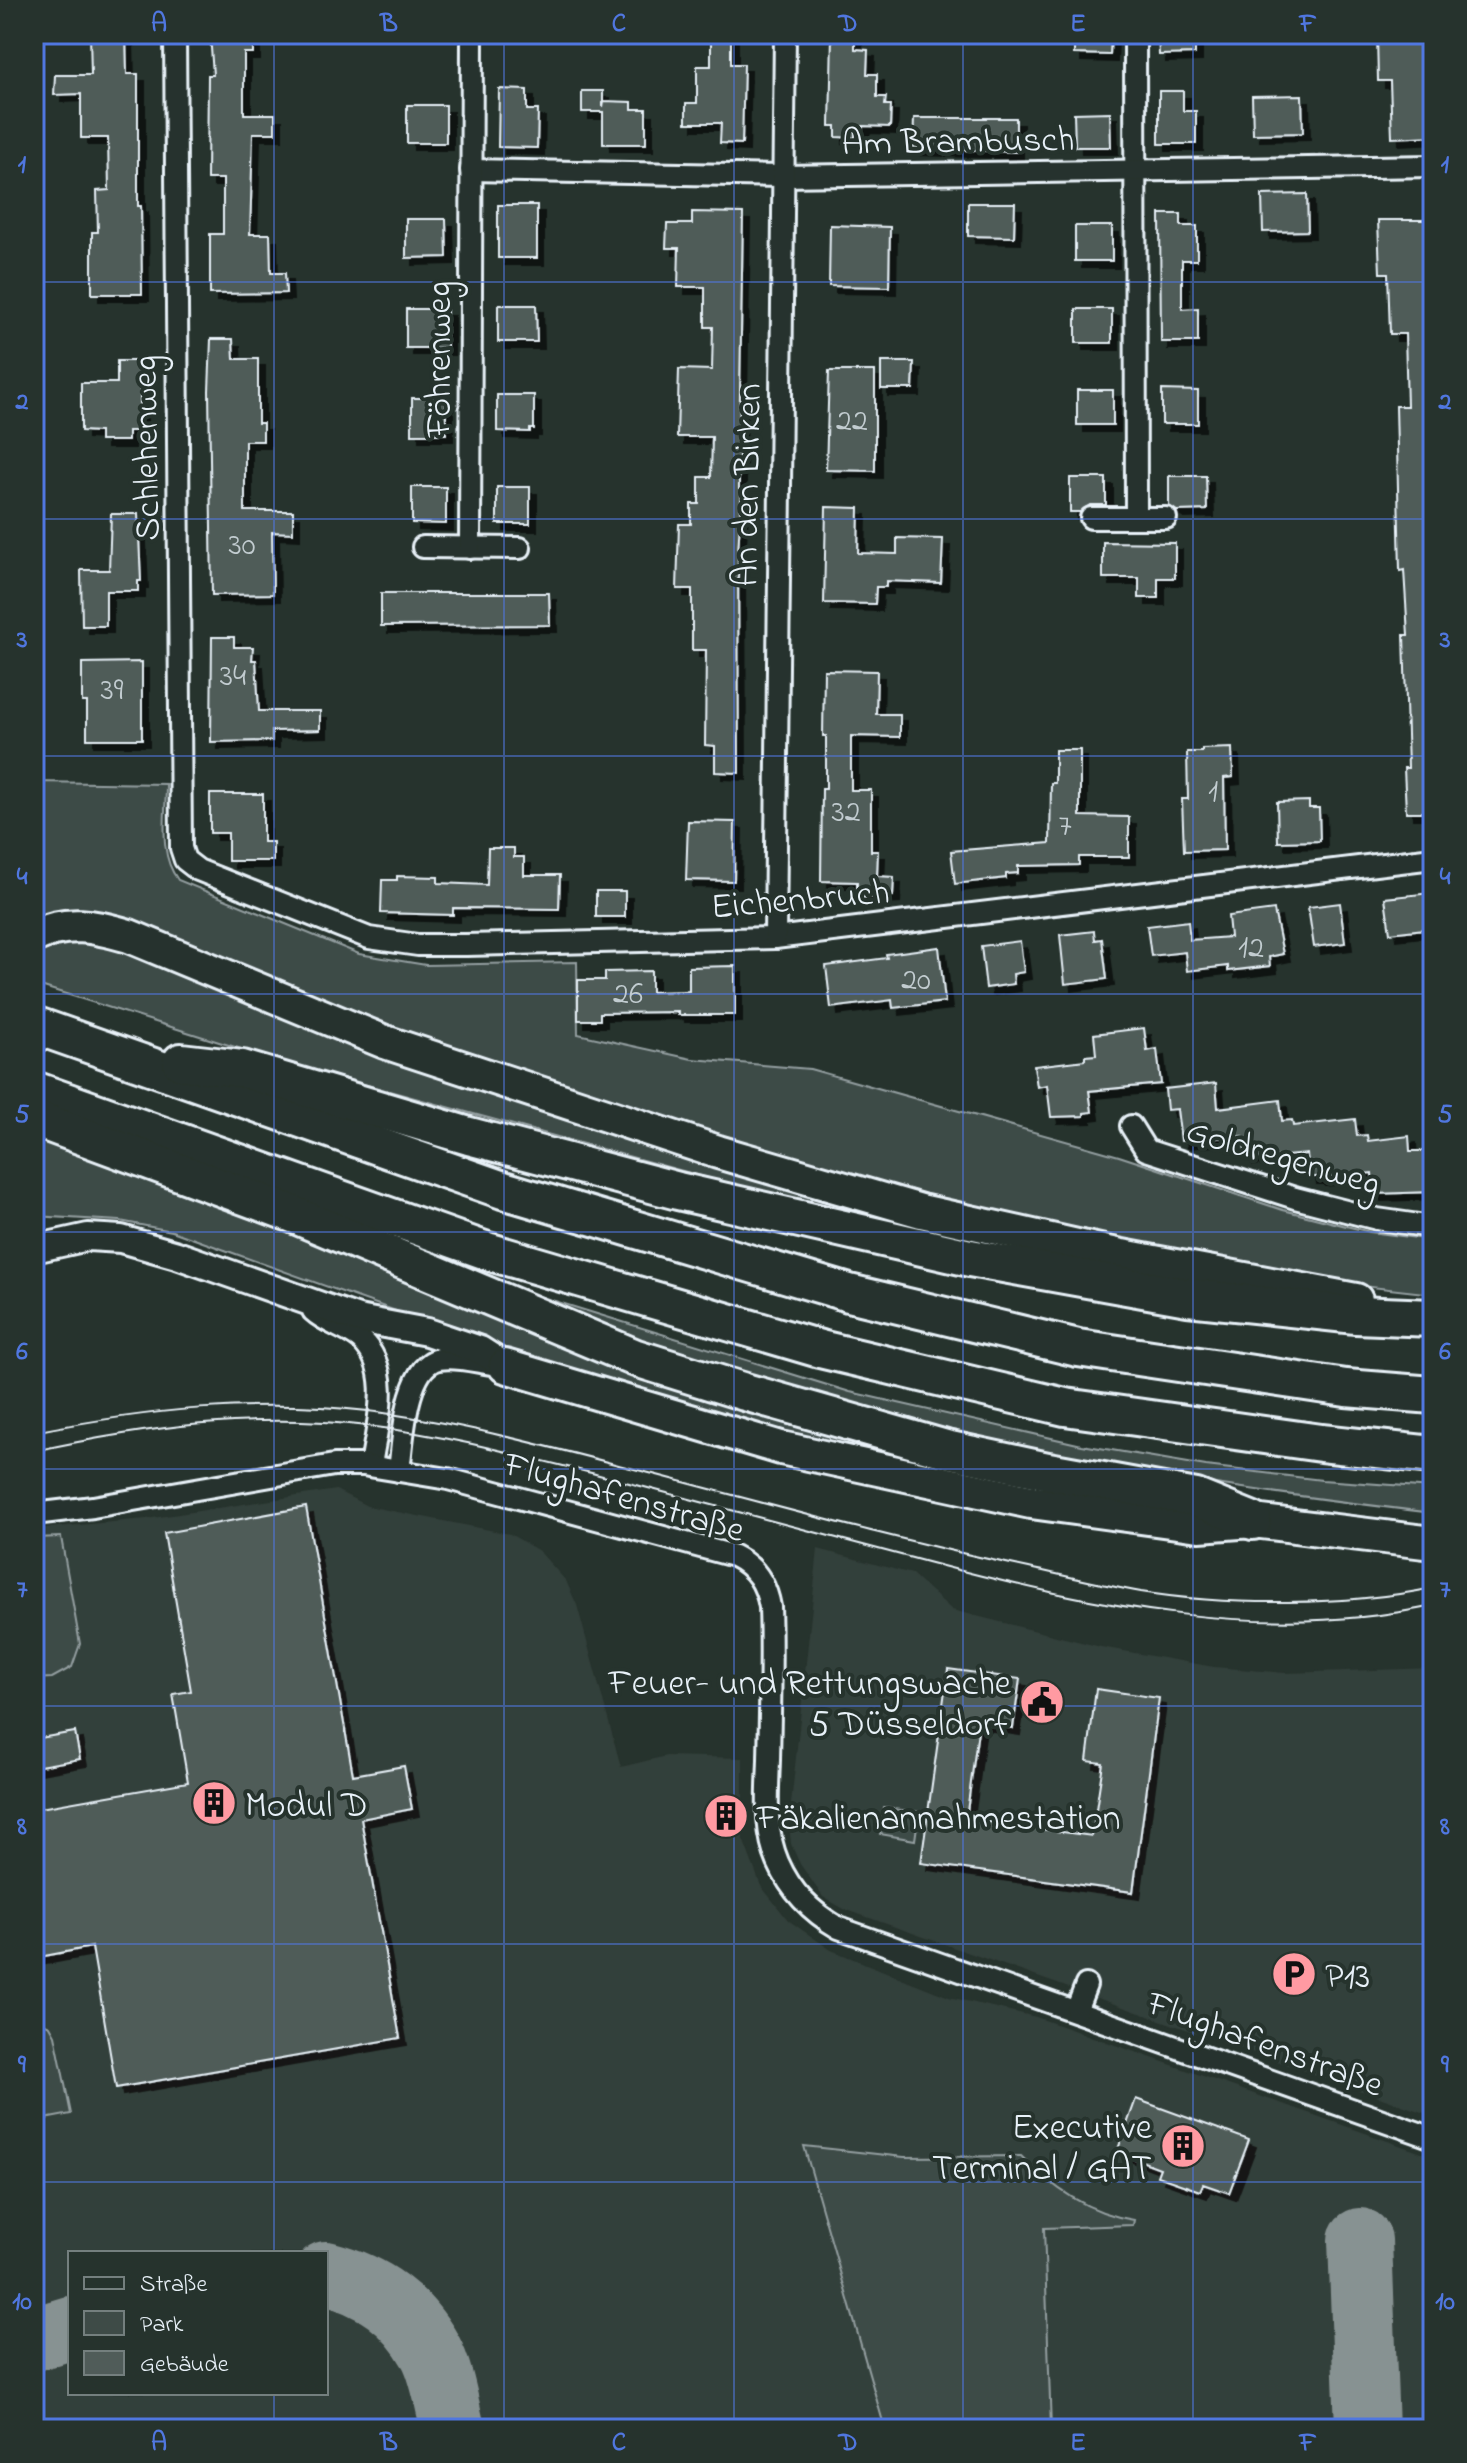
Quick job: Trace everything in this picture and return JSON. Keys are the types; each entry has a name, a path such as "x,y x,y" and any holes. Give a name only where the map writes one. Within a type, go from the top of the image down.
{"highway":[{"path":"34,1025 503,1190 849,1293 1078,1348 1346,1388 1433,1395"},
{"path":"116,1054 242,1069 469,1136 678,1191 970,1258 1188,1297 1356,1315 1433,1318"},
{"path":"34,1090 487,1251 820,1349 1065,1407 1321,1443 1433,1455"},
{"path":"34,1118 288,1212 636,1358 946,1449 1196,1498 1253,1521"}],"main road":[{"path":"34,936 67,925 93,925 129,936 385,1042 718,1152 921,1211 1122,1256 1433,1318"},
{"path":"505,1366 781,1448 1031,1502 1199,1525 1253,1521 1433,1543"}],"street":[{"name":"Schlehenweg","path":"175,34 181,848 185,860"},
{"name":"Föhrenweg","path":"470,548 472,34"},
{"name":"An den Birken","path":"775,938 785,34"},
{"path":"1135,34 1136,518"},
{"name":"Am Brambusch","path":"782,176 1433,166"},
{"path":"471,170 782,176"},
{"path":"1091,518 1166,518"},
{"path":"423,547 520,548"},
{"name":"Eichenbruch","path":"185,860 198,870 369,938 418,945 466,945 775,938 1433,858"},
{"name":"Goldregenweg","path":"1131,1126 1146,1150 1295,1198 1377,1219 1433,1227"},
{"path":"34,1249 88,1237 121,1239 177,1255 358,1319 427,1332 480,1350 505,1366"},
{"path":"303,1301 317,1315 364,1343 374,1358 381,1395 371,1466"},
{"path":"399,1471 411,1394 421,1371 429,1362 454,1358 505,1366"},
{"name":"Flughafenstraße","path":"34,1514 93,1507 334,1465 371,1466 448,1479 746,1561 764,1586 770,1607 768,1810 772,1844 778,1862 802,1901 818,1916 839,1928 1433,2138"},
{"path":"1076,2011 1086,1985"}],"shaded area":[{"path":"336,1490 367,1506 510,1534 539,1551 566,1581 577,1605 621,1767 666,1756 743,1758 743,1839 761,1886 788,1920 831,1950 949,1997 1036,2017 1433,2157 1433,2429 34,2429 34,1529 146,1519"},
{"path":"818,1549 912,1574 952,1610 1101,1647 1214,1667 1286,1673 1433,1668 1433,2116 844,1909 823,1897 800,1864 791,1844 789,1823"}],"green space":[{"path":"34,782 166,784 165,847 178,880 359,954 426,965 577,962 578,1034 692,1059 810,1069 1119,1156 1283,1210 1370,1232 1433,1240 1433,1294 1318,1281 1150,1276 845,1215 286,1063 34,984"},
{"path":"34,1129 1045,1492 824,1441 627,1387 431,1323 172,1231 120,1221 34,1216"},
{"path":"506,1286 850,1392 1082,1445 1206,1466 1322,1480 1433,1488 1433,1513 1172,1477 1043,1454 915,1425 814,1397 665,1348 518,1296"},
{"path":"61,1537 80,1644 72,1667 52,1678 34,1679 34,1538"},
{"path":"884,1808 919,1812 915,1840 880,1834"},
{"path":"34,2019 50,2026 55,2035 71,2114 34,2121"},
{"path":"804,2146 904,2157 1021,2156 1046,2179 1086,2205 1134,2220 1133,2225 1044,2228 1051,2429 885,2429"}],"building":[{"path":"90,34 126,34 127,74 138,74 142,294 92,294 92,232 98,232 97,191 109,190 108,138 81,138 81,94 54,95 55,75 91,75"},
{"path":"210,34 253,34 253,53 244,53 244,114 275,114 275,133 253,133 250,234 270,234 271,273 285,273 286,293 210,294 210,234 223,234 223,179 207,179 208,75 213,75"},
{"path":"711,34 731,34 731,64 744,64 742,144 720,143 721,123 686,123 686,103 697,103 697,66 711,66"},
{"path":"832,34 855,34 855,49 868,50 867,74 877,74 877,97 886,97 885,105 891,105 890,127 863,126 862,131 855,131 855,138 836,137 836,126 830,126"},
{"path":"1074,34 1111,34 1110,55 1074,54"},
{"path":"1158,34 1195,34 1195,54 1159,55"},
{"path":"1377,34 1430,34 1433,136 1392,138 1390,81 1378,81"},
{"path":"499,89 527,90 527,110 538,110 537,148 498,147"},
{"path":"582,91 603,91 603,107 604,101 632,102 632,109 646,109 646,144 603,144 603,112 582,112"},
{"path":"1159,91 1183,91 1183,111 1196,111 1196,144 1159,144"},
{"path":"1302,95 1303,133 1253,134 1252,96"},
{"path":"407,105 446,105 446,143 407,143"},
{"path":"1110,112 1111,147 1075,147 1074,113"},
{"path":"914,118 1016,118 1016,152 913,148"},
{"path":"1307,194 1308,231 1263,232 1262,195"},
{"path":"968,203 1015,203 1014,237 968,236"},
{"path":"498,205 537,205 537,258 498,258"},
{"path":"692,212 743,213 739,453 739,489 742,489 738,553 739,773 715,772 715,746 705,745 706,650 692,650 692,589 677,589 679,524 691,524 691,504 699,504 699,477 711,477 712,437 677,437 679,369 712,370 713,327 705,327 705,287 678,287 679,248 666,248 667,224 692,224"},
{"path":"1160,214 1181,214 1181,226 1197,226 1197,260 1182,260 1182,309 1198,308 1198,342 1161,342"},
{"path":"406,219 446,219 447,257 406,258"},
{"path":"1378,220 1433,220 1433,812 1406,812 1404,768 1408,768 1404,635 1408,635 1404,570 1400,571 1396,406 1407,406 1405,334 1390,334 1388,273 1380,273"},
{"path":"830,225 890,227 889,287 829,286"},
{"path":"1075,226 1112,226 1112,261 1075,261"},
{"path":"498,305 536,305 537,342 498,342"},
{"path":"406,309 447,309 447,348 406,348"},
{"path":"1076,309 1112,309 1112,343 1076,343"},
{"path":"211,339 233,339 234,359 258,359 258,423 263,423 263,441 245,441 245,511 293,511 293,533 272,532 273,594 212,595"},
{"path":"117,361 140,361 140,431 128,431 128,441 100,441 100,432 81,431 81,383 117,383"},
{"path":"881,362 914,362 913,389 881,389"},
{"path":"829,371 875,371 875,471 826,470"},
{"path":"1077,390 1113,390 1113,425 1077,425"},
{"path":"1162,390 1198,391 1198,424 1162,424"},
{"path":"497,395 534,395 534,429 530,432 497,431"},
{"path":"412,398 446,398 446,434 412,434"},
{"path":"1169,476 1206,476 1207,510 1177,511 1169,506"},
{"path":"1070,478 1106,478 1106,505 1090,505 1080,512 1070,512"},
{"path":"412,487 446,487 446,524 412,523"},
{"path":"497,487 530,487 530,524 497,524"},
{"path":"826,507 859,508 858,553 897,554 897,538 943,539 941,583 886,581 886,587 876,587 875,604 824,603"},
{"path":"111,514 138,514 141,581 138,581 138,591 106,591 106,626 82,626 81,570 109,570"},
{"path":"1103,542 1175,543 1175,578 1158,578 1158,598 1139,598 1139,578 1103,578"},
{"path":"381,593 549,593 550,625 381,626"},
{"path":"212,637 234,637 234,647 253,647 259,711 320,711 320,730 272,731 272,741 211,742"},
{"path":"142,662 142,739 87,739 87,702 82,702 82,663"},
{"path":"824,670 877,671 876,714 900,714 900,737 851,736 851,790 871,790 871,851 878,851 877,876 894,877 893,896 857,898 857,882 821,881 822,789 826,789"},
{"path":"1232,748 1233,777 1224,778 1225,850 1184,851 1182,799 1188,799 1187,752"},
{"path":"1055,750 1080,750 1080,816 1129,817 1129,857 1079,857 1079,865 1018,866 1018,873 1006,874 1006,878 955,884 951,851 1050,843"},
{"path":"210,794 263,794 263,842 273,842 273,861 228,861 228,833 210,833"},
{"path":"1309,801 1309,808 1319,808 1320,841 1278,842 1277,802"},
{"path":"688,821 735,822 734,881 686,880"},
{"path":"488,848 514,848 514,857 524,857 524,875 560,875 559,909 453,908 453,915 381,913 382,880 397,880 397,876 438,877 438,883 487,885"},
{"path":"596,891 625,891 625,917 596,917"},
{"path":"1431,893 1433,928 1390,933 1385,898"},
{"path":"1340,903 1345,943 1314,947 1308,907"},
{"path":"1274,910 1283,954 1269,957 1270,966 1228,971 1228,966 1187,971 1185,952 1151,956 1147,926 1188,921 1190,940 1230,937 1228,916"},
{"path":"1094,931 1095,940 1102,939 1107,979 1065,984 1060,935"},
{"path":"1020,941 1024,972 1013,974 1014,984 986,988 981,946"},
{"path":"939,947 945,1002 893,1008 892,1000 831,1008 826,966"},
{"path":"735,966 735,1015 600,1013 600,1020 578,1020 578,980 605,980 605,972 651,971 651,992 689,991 689,967"},
{"path":"1144,1028 1147,1051 1157,1049 1161,1084 1089,1091 1092,1112 1084,1113 1084,1116 1051,1117 1047,1085 1037,1087 1034,1066 1085,1060 1085,1056 1096,1055 1094,1034"},
{"path":"1216,1083 1218,1108 1280,1100 1282,1121 1292,1120 1293,1126 1355,1119 1357,1136 1367,1135 1368,1141 1409,1136 1410,1151 1433,1151 1433,1192 1374,1194 1372,1173 1318,1179 1310,1177 1307,1154 1246,1158 1243,1136 1181,1141 1177,1109 1167,1110 1165,1089"},
{"name":"Modul D","path":"306,1507 353,1775 404,1766 412,1809 361,1819 400,2038 116,2088 92,1947 34,1958 34,1809 188,1782 173,1694 191,1691 164,1533"},
{"path":"948,1669 1020,1679 1013,1728 979,1723 966,1819 1092,1836 1103,1763 1087,1761 1096,1689 1159,1698 1133,1892 921,1863"},
{"path":"75,1732 80,1759 34,1767 34,1739"},
{"name":"Executive Terminal / GAT","path":"1136,2099 1249,2140 1229,2193 1203,2184 1200,2191 1157,2176 1160,2168 1117,2152"}],"taxiway":[{"path":"1360,2240 1367,2429"},
{"path":"328,2274 374,2292 411,2323 435,2360 453,2429"},
{"path":"34,2339 68,2329"}],"tram line":[{"path":"34,1432 200,1408 284,1406 368,1411 435,1421 502,1436 930,1546 1141,1592 1211,1600 1287,1602 1363,1598 1433,1588"},
{"path":"34,1451 117,1435 200,1424 284,1421 368,1426 513,1454 993,1579 1117,1605 1243,1620 1306,1621 1370,1616 1433,1606"}],"place":[{"name":"Feuer- und Rettungswache 5 Düsseldorf","path":"1042,1702"},
{"name":"Modul D","path":"214,1803"},
{"name":"Fäkalienannahmestation","path":"726,1816"},
{"name":"P13","path":"1294,1974"},
{"name":"Executive Terminal / GAT","path":"1183,2146"}]}
